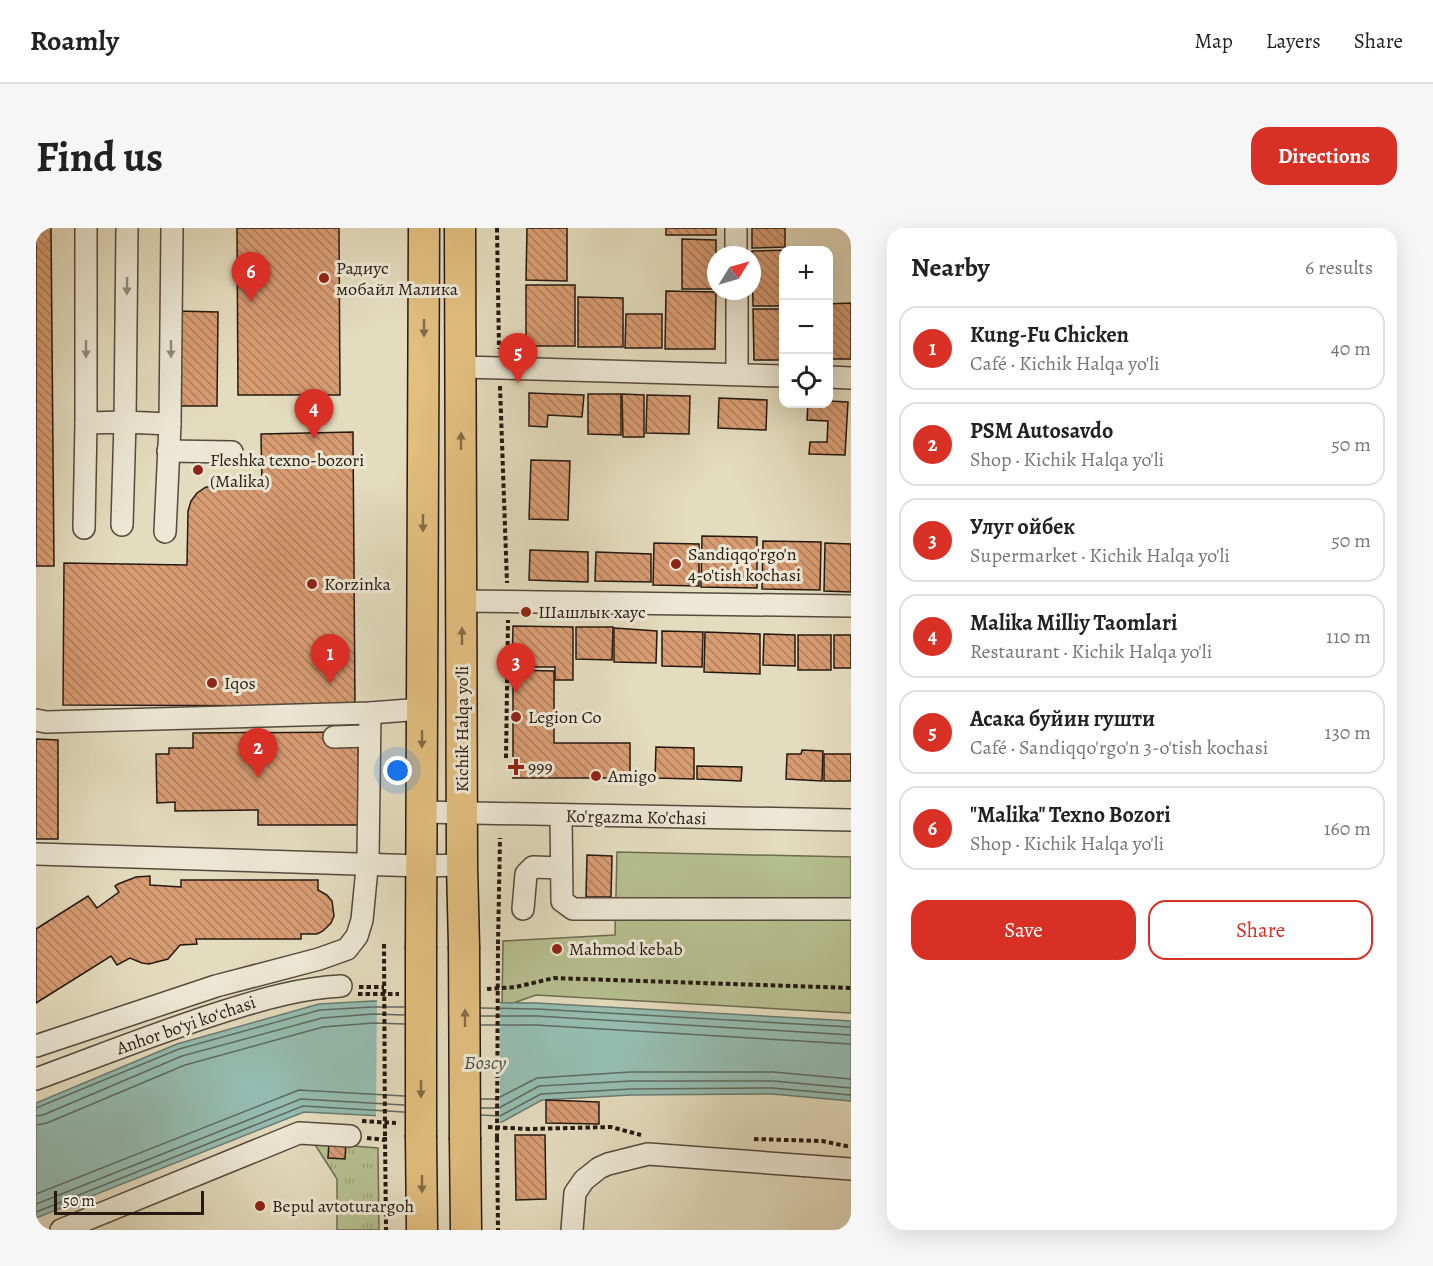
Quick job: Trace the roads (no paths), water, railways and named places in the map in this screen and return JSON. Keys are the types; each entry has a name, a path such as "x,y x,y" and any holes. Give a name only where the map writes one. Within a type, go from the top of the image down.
{"highway":[{"path":"422,1230 413,1130 421,946 424,228"},
{"name":"Kichik Halqa yo'li","path":"460,228 462,865 464,946 475,1133 466,1230"}],"street":[{"path":"84,528 86,228"},
{"path":"122,525 127,228"},
{"path":"165,532 170,424 172,228"},
{"path":"736,228 736,246"},
{"path":"737,300 737,374"},
{"path":"461,367 779,375"},
{"path":"833,377 851,378"},
{"path":"86,423 170,424"},
{"path":"168,451 232,452"},
{"path":"462,601 851,606"},
{"path":"36,720 46,722 370,713 422,709"},
{"path":"36,1046 216,986 319,959 347,949 357,936 362,920 368,864 370,713"},
{"path":"334,737 368,736"},
{"name":"Ko'rgazma Ko'chasi","path":"422,812 851,820"},
{"path":"561,816 562,901 573,909 851,909"},
{"path":"36,854 421,866 462,865"},
{"path":"523,909 526,874 533,867 561,868"},
{"name":"Anhor boʻyi koʻchasi","path":"36,1079 186,1023 259,1000 320,987 341,986"},
{"path":"61,1230 299,1133 350,1136"},
{"path":"572,1230 575,1193 584,1180 608,1164 648,1154 851,1169"}],"water":[{"name":"Бозсу","path":"373,1001 537,1003 851,1021 851,1101 772,1094 631,1095 542,1100 502,1122 304,1112 36,1218 36,1103 177,1044 319,1004"}],"place":[{"name":"Радиус мобайл Малика","path":"324,278"},
{"name":"\"Malika\" Texno Bozori","path":"251,302"},
{"name":"Асака буйин гушти","path":"518,383"},
{"name":"Malika Milliy Taomlari","path":"314,439"},
{"name":"Fleshka texno-bozori (Malika)","path":"198,470"},
{"name":"Sandiqqo'rgo'n 4-o'tish kochasi","path":"676,564"},
{"name":"Korzinka","path":"312,584"},
{"name":"Шашлык хаус","path":"526,612"},
{"name":"Iqos","path":"212,683"},
{"name":"Kung-Fu Chicken","path":"330,684"},
{"name":"Улуг ойбек","path":"516,693"},
{"name":"Legion Co","path":"516,717"},
{"name":"999","path":"516,767"},
{"name":"Amigo","path":"596,776"},
{"name":"PSM Autosavdo","path":"258,778"},
{"name":"Mahmod kebab","path":"557,949"},
{"name":"Bepul avtoturargoh","path":"260,1206"}]}
